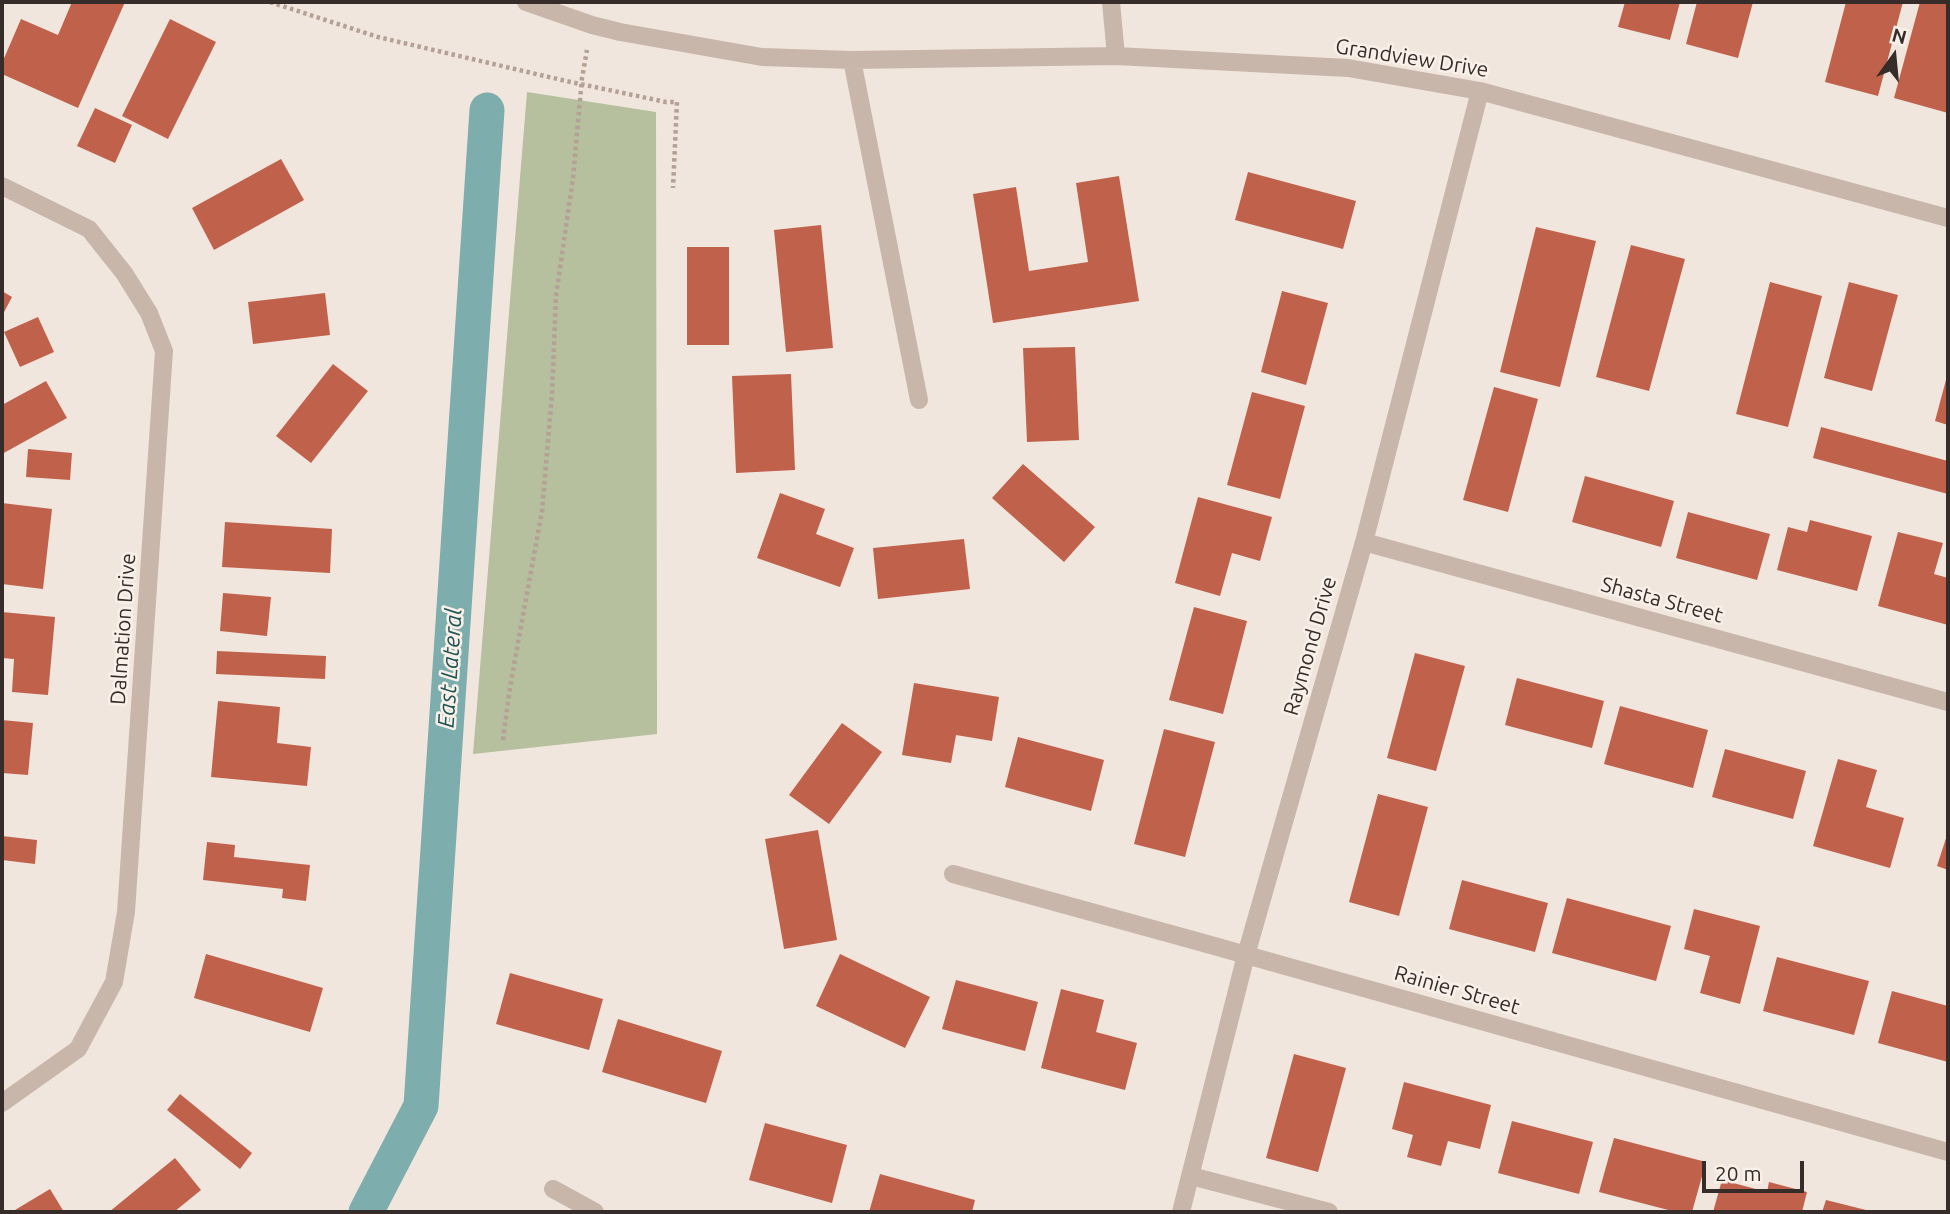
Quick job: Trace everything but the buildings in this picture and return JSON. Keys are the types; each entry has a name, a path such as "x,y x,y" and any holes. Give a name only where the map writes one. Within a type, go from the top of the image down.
{"street":[{"name":"Grandview Drive","path":"526,2 592,25 762,57 852,60 1116,56 1348,68 1480,91 1948,218"},
{"path":"1111,2 1116,56"},
{"path":"852,60 919,400"},
{"name":"Raymond Drive","path":"1181,1212 1246,955 1364,542 1480,91"},
{"name":"Dalmation Drive","path":"2,186 89,229 124,273 149,313 164,351 126,912 114,982 78,1049 2,1102"},
{"name":"Shasta Street","path":"1364,542 1948,702"},
{"name":"Rainier Street","path":"953,874 1948,1152"},
{"path":"1191,1176 1329,1212"},
{"path":"553,1189 595,1212"}],"path":[{"path":"271,2 379,37 581,84 677,102 673,188"},
{"path":"503,740 542,511 552,394 556,296 573,178 581,84 592,25"}],"green space":[{"path":"527,92 656,112 657,734 473,754"}],"waterway":[{"name":"East Lateral","path":"366,1212 421,1106 487,110"}]}
